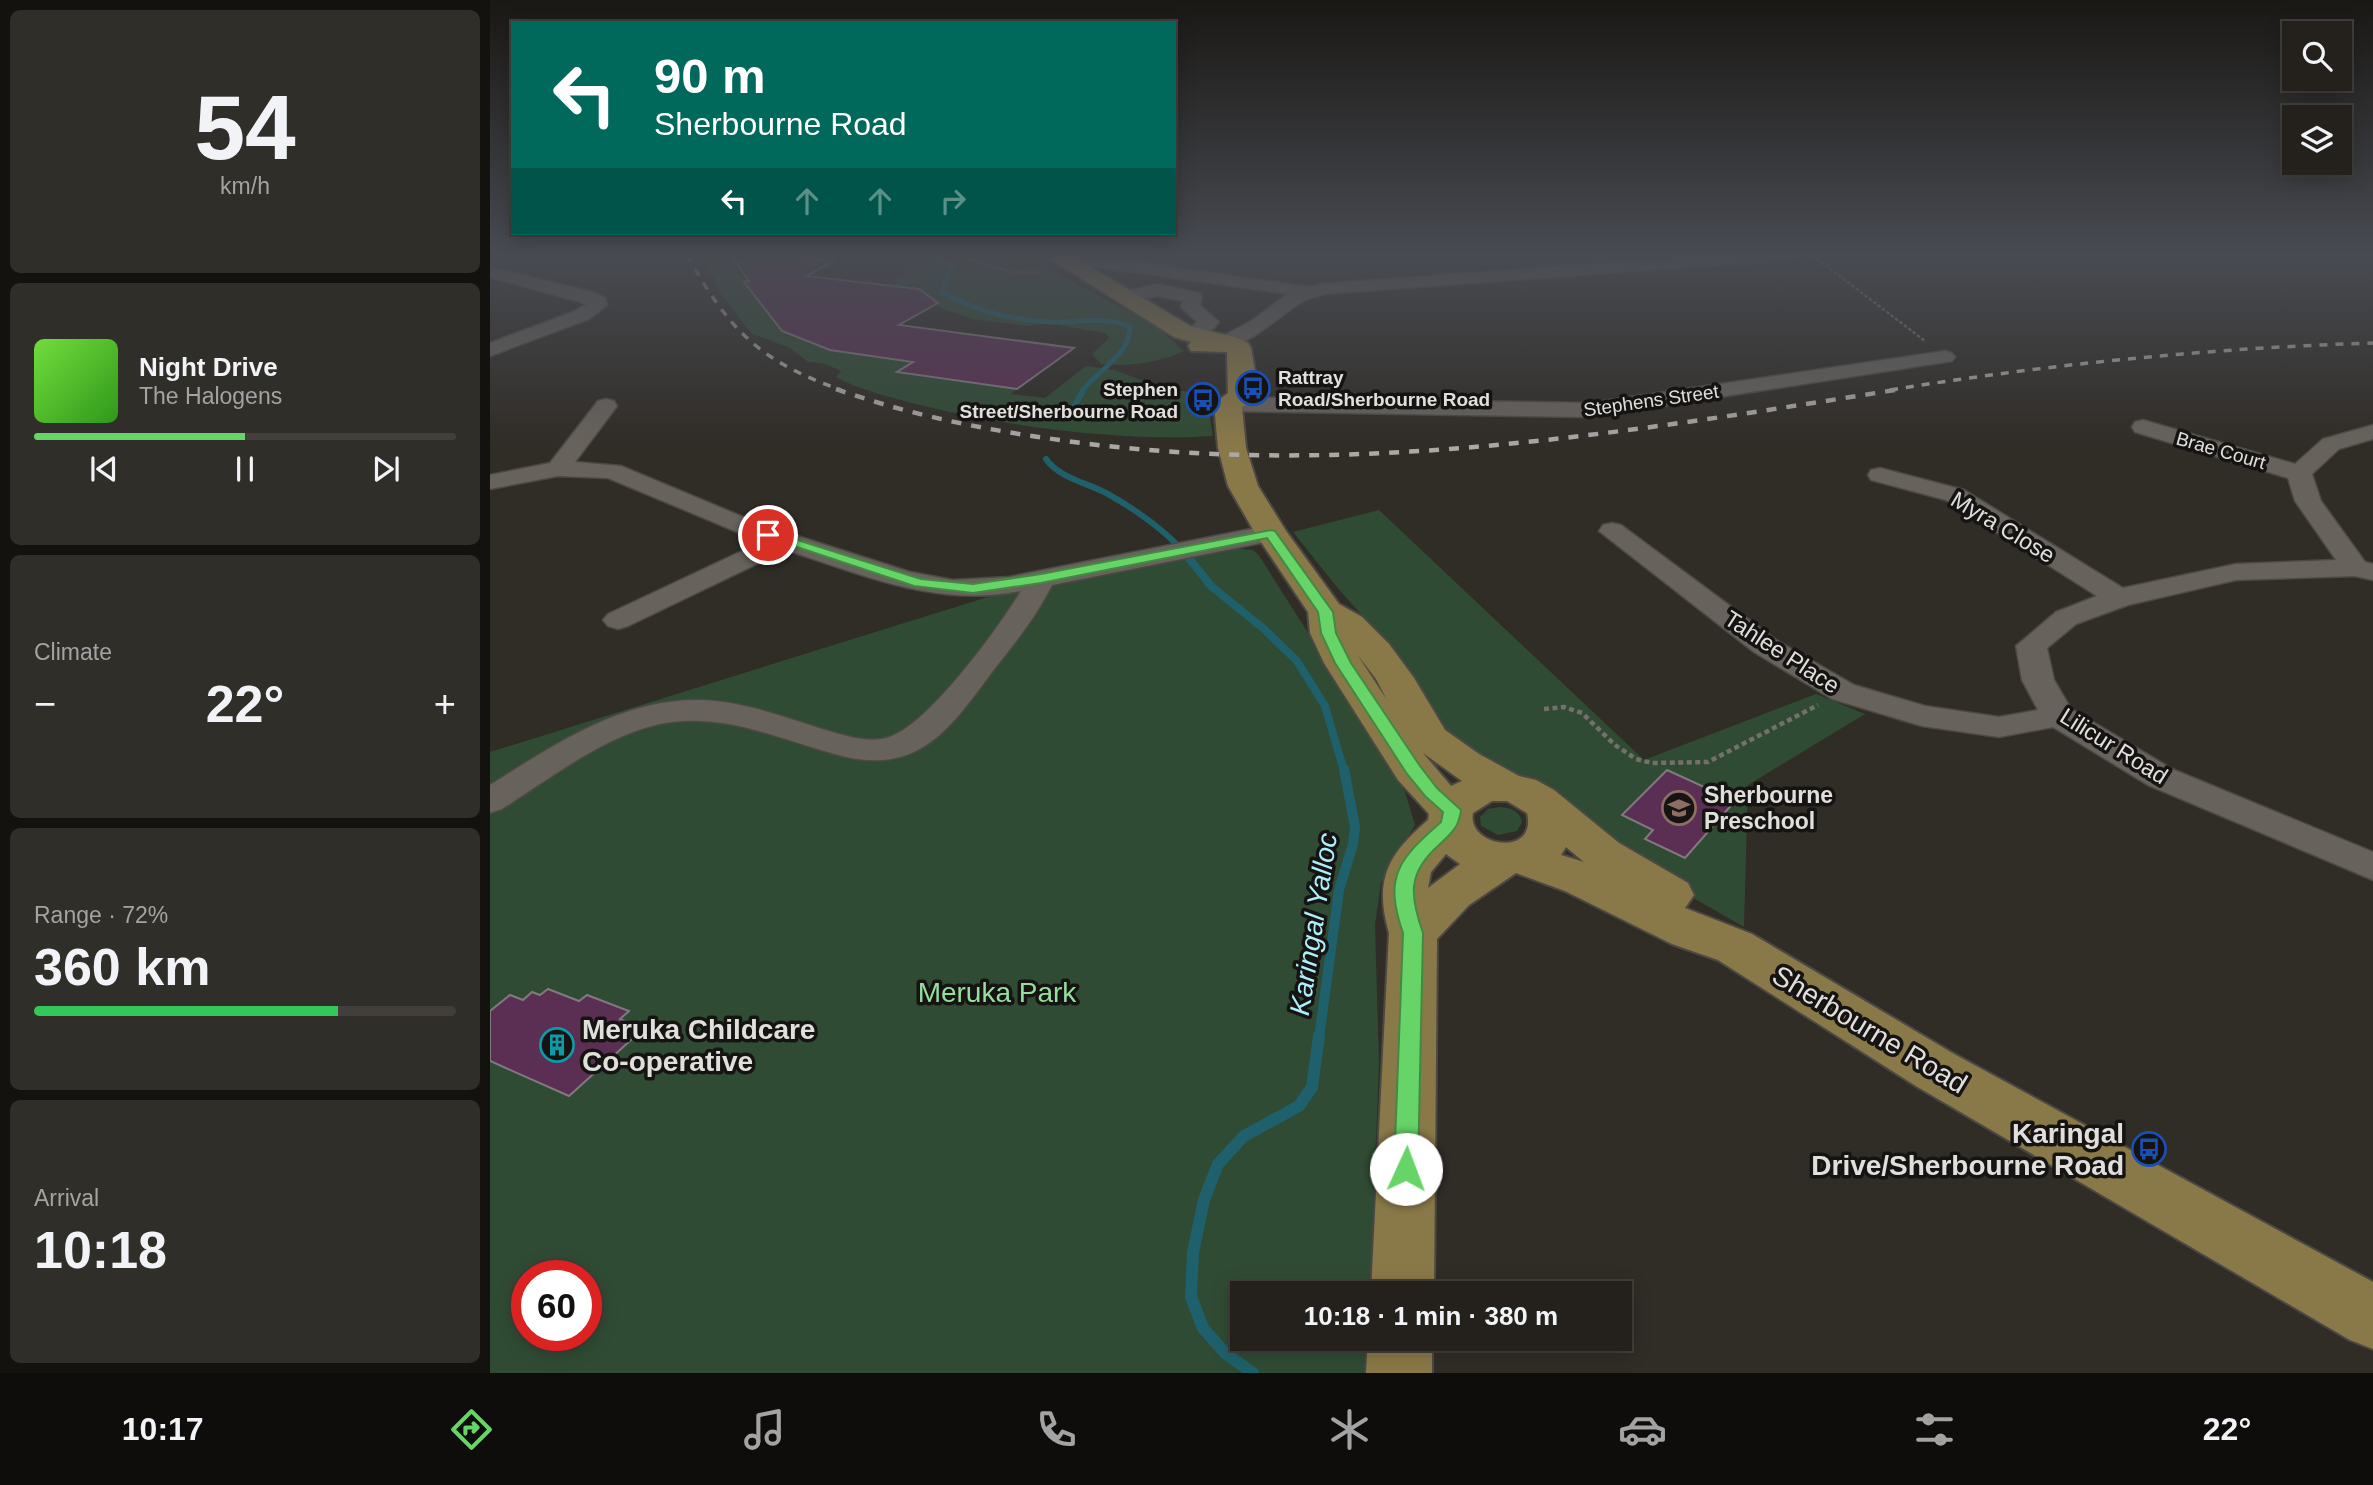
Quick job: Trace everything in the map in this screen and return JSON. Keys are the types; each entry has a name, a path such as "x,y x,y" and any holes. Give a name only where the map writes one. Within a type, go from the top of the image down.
{"main road":[{"path":"1165,319 1213,344 1224,370 1217,397 1228,404 1232,448 1239,477 1271,534 1326,612 1349,625 1376,652 1395,678 1431,739 1464,764 1506,787"},
{"path":"1326,612 1328,633 1343,663 1413,770 1451,817 1461,844 1472,851 1509,858"},
{"path":"1402,1281 1413,933 1404,907 1404,886 1409,865 1451,817 1460,799 1473,792 1489,787 1522,790 1547,806 1554,826 1550,838 1532,853 1509,858 1452,893 1413,933"},
{"name":"Sherbourne Road","path":"1547,806 1603,854 1709,920 1735,947"},
{"name":"Sherbourne Road","path":"1509,858 1608,890 1689,931 1735,947 1935,1070 2373,1317"},
{"path":"1399,1373 1400,1351"}],"street":[{"path":"490,350 569,319"},
{"path":"1205,319 1209,322 1213,344 1255,332 1258,325 1266,319"},
{"name":"Stephens Street","path":"1228,404 1590,410 1945,357"},
{"path":"558,469 606,406"},
{"name":"Brae Court","path":"2143,427 2299,473"},
{"path":"2364,570 2308,500 2299,473 2331,444 2373,432"},
{"path":"490,482 558,469 612,471 709,514 785,541 934,587 985,588 1271,534"},
{"name":"Myra Close","path":"1880,475 1930,486 1955,495 2119,598"},
{"name":"Tahlee Place","path":"1612,531 1765,646 1843,692 1922,716 1998,727 2058,716"},
{"path":"618,621 785,541"},
{"name":"Lilicur Road","path":"2364,570 2236,572 2119,598 2066,618 2031,646 2038,680 2058,716 2160,777 2373,867"},
{"path":"490,801 611,729 670,712 721,711 871,750 890,749 907,743 930,729 950,707 1023,611 1041,579"}],"path":[{"path":"1896,319 1945,357"},
{"path":"1544,709 1564,707 1582,713 1605,737 1643,762 1708,762 1843,692"}],"shaded area":[{"path":"772,319 831,319 797,337 778,327"}],"green space":[{"path":"740,319 773,319 810,326 823,319 847,319 786,332 830,350 913,362 898,372 1017,389 1011,394 1045,398 1086,366 1115,370 1159,387 1206,395 1213,436 1139,437 1101,434 1022,425 947,411 845,382 836,377 841,372 839,370 822,363 808,362 790,348 751,333"},
{"path":"973,319 1143,319 1156,326 1184,351 1143,363 1101,364 1092,354 1109,338 1106,333 1045,323 1029,326"},
{"path":"1379,510 1644,760 1816,694 1865,714 1748,785 1744,927 1655,876 1533,780 1503,768 1458,743 1439,724 1404,663 1336,586 1293,532"},
{"name":"Meruka Park","path":"1233,548 1253,550 1401,779 1415,825 1381,883 1375,924 1379,1064 1370,1281 1230,1281 1230,1351 1367,1351 1366,1373 490,1373 490,752 1007,591"},
{"path":"1488,809 1511,809 1519,815 1522,822 1517,831 1498,835 1481,826 1480,817"}],"building":[{"path":"773,319 910,319 899,325 1074,348 1017,389 897,372 913,362 830,350 782,331"},
{"name":"Sherbourne Preschool","path":"1667,770 1735,801 1685,858 1645,839 1653,830 1622,815"},
{"name":"Meruka Childcare Co-operative","path":"548,989 579,1001 587,995 629,1011 620,1019 643,1029 569,1096 490,1061 490,1011 510,995 523,1000 532,992 540,995"}],"waterway":[{"name":"Karingal Yalloc","path":"1023,319 1060,322 1101,320 1130,327 1125,346 1083,390"},
{"name":"Karingal Yalloc","path":"1067,419 1084,389"},
{"name":"Karingal Yalloc","path":"1046,459 1066,476 1108,494 1141,515 1162,531 1190,559"},
{"name":"Karingal Yalloc","path":"1188,557 1211,586 1264,629 1297,661 1325,706 1344,771"},
{"name":"Karingal Yalloc","path":"1319,1038 1339,890 1353,844 1355,827 1344,769"},
{"name":"Karingal Yalloc","path":"1253,1373 1225,1353 1203,1328 1191,1297 1193,1252 1204,1200 1218,1164 1244,1136 1299,1106 1312,1087 1319,1036"}],"railway":[{"path":"730,319 767,354 788,367 841,390"},
{"path":"1890,390 2011,372 2131,359 2373,343"},
{"path":"836,389 914,412 1019,434 1154,450 1261,455 1368,454 1582,436 1901,389"}],"place":[{"name":"Rattray Road/Sherbourne Road","path":"1253,388"},
{"name":"Stephen Street/Sherbourne Road","path":"1203,400"},
{"name":"Sherbourne Preschool","path":"1679,808"},
{"name":"Meruka Childcare Co-operative","path":"557,1045"},
{"name":"Karingal Drive/Sherbourne Road","path":"2149,1149"}],"route":[{"path":"768,535 934,587 985,588 1271,534 1326,612 1328,633 1343,663 1413,770 1431,792 1452,810 1450,825 1421,850 1409,865 1404,886 1404,907 1413,933 1406,1169"}]}
